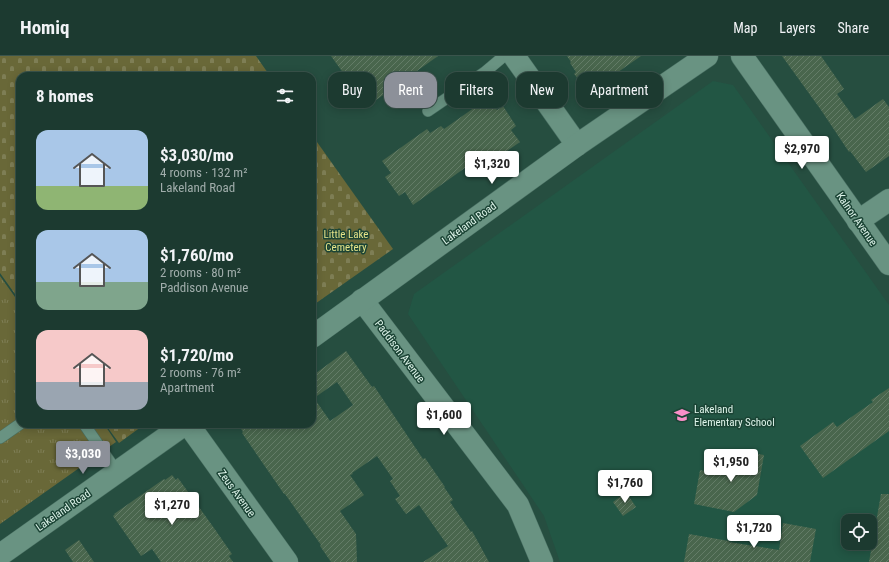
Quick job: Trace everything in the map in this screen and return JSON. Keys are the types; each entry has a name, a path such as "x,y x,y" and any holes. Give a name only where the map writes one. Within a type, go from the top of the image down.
{"street":[{"path":"514,56 577,145"},
{"name":"Kalnor Avenue","path":"742,56 889,264"},
{"name":"Lakeland Road","path":"316,334 696,59"},
{"path":"858,221 889,200"},
{"name":"Paddison Avenue","path":"362,300 518,505 542,562"},
{"name":"Lakeland Road","path":"0,555 180,428"},
{"name":"Zeus Avenue","path":"189,428 287,562"}],"lane":[{"path":"428,111 485,72 504,56"},
{"path":"0,438 16,427"},
{"path":"87,428 117,472"}],"shaded area":[{"name":"Lakeland Elementary School","path":"713,81 733,85 889,305 889,562 560,562 544,516 408,314 414,294"}],"green space":[{"path":"0,56 256,56 267,72 16,72 16,295 0,273"},
{"name":"Little Lake Cemetery","path":"316,141 393,249 316,303"},
{"path":"0,276 16,298 16,428 107,428 116,442 0,524"},
{"path":"108,428 140,428 119,443"}],"building":[{"path":"331,56 438,56 416,72 384,72 384,94 376,100 376,72 343,72"},
{"path":"567,56 641,56 618,72 576,72 570,63 571,62"},
{"path":"782,56 821,56 844,89 837,94 855,119 883,99 889,107 889,156 866,172 850,151 849,152"},
{"path":"474,108 496,108 497,110 504,108 516,126 511,130 520,142 475,173 469,165 413,205 405,192 399,196 385,177 391,173 382,161 427,129 430,133 441,126 444,129"},
{"path":"346,351 372,387 374,386 423,459 425,458 445,487 453,500 450,502 471,532 472,531 489,562 423,562 448,546 419,505 406,514 395,499 400,496 390,481 393,479 377,456 350,475 364,495 340,511 356,534 357,562 331,562 320,546 321,545 242,433 243,432 240,428 316,428 316,401 330,421 353,405 337,382 316,397 316,373"},
{"path":"889,388 889,431 823,478 800,446 833,422 837,427 873,402 871,400"},
{"path":"731,449 764,455 757,495 734,512 694,504 700,470 727,475"},
{"path":"172,475 176,480 178,478 214,528 232,554 229,556 233,562 161,562 152,549 141,556 113,516 164,479 165,480"},
{"path":"626,492 636,507 623,516 613,502"},
{"path":"881,494 889,494 889,562 869,562 871,550 877,550 877,517"},
{"path":"783,523 816,529 810,562 684,562 689,534 779,550"},
{"path":"79,540 94,562 73,562 65,550"}],"place":[{"name":"Lakeland Elementary School","path":"682,415"}]}
